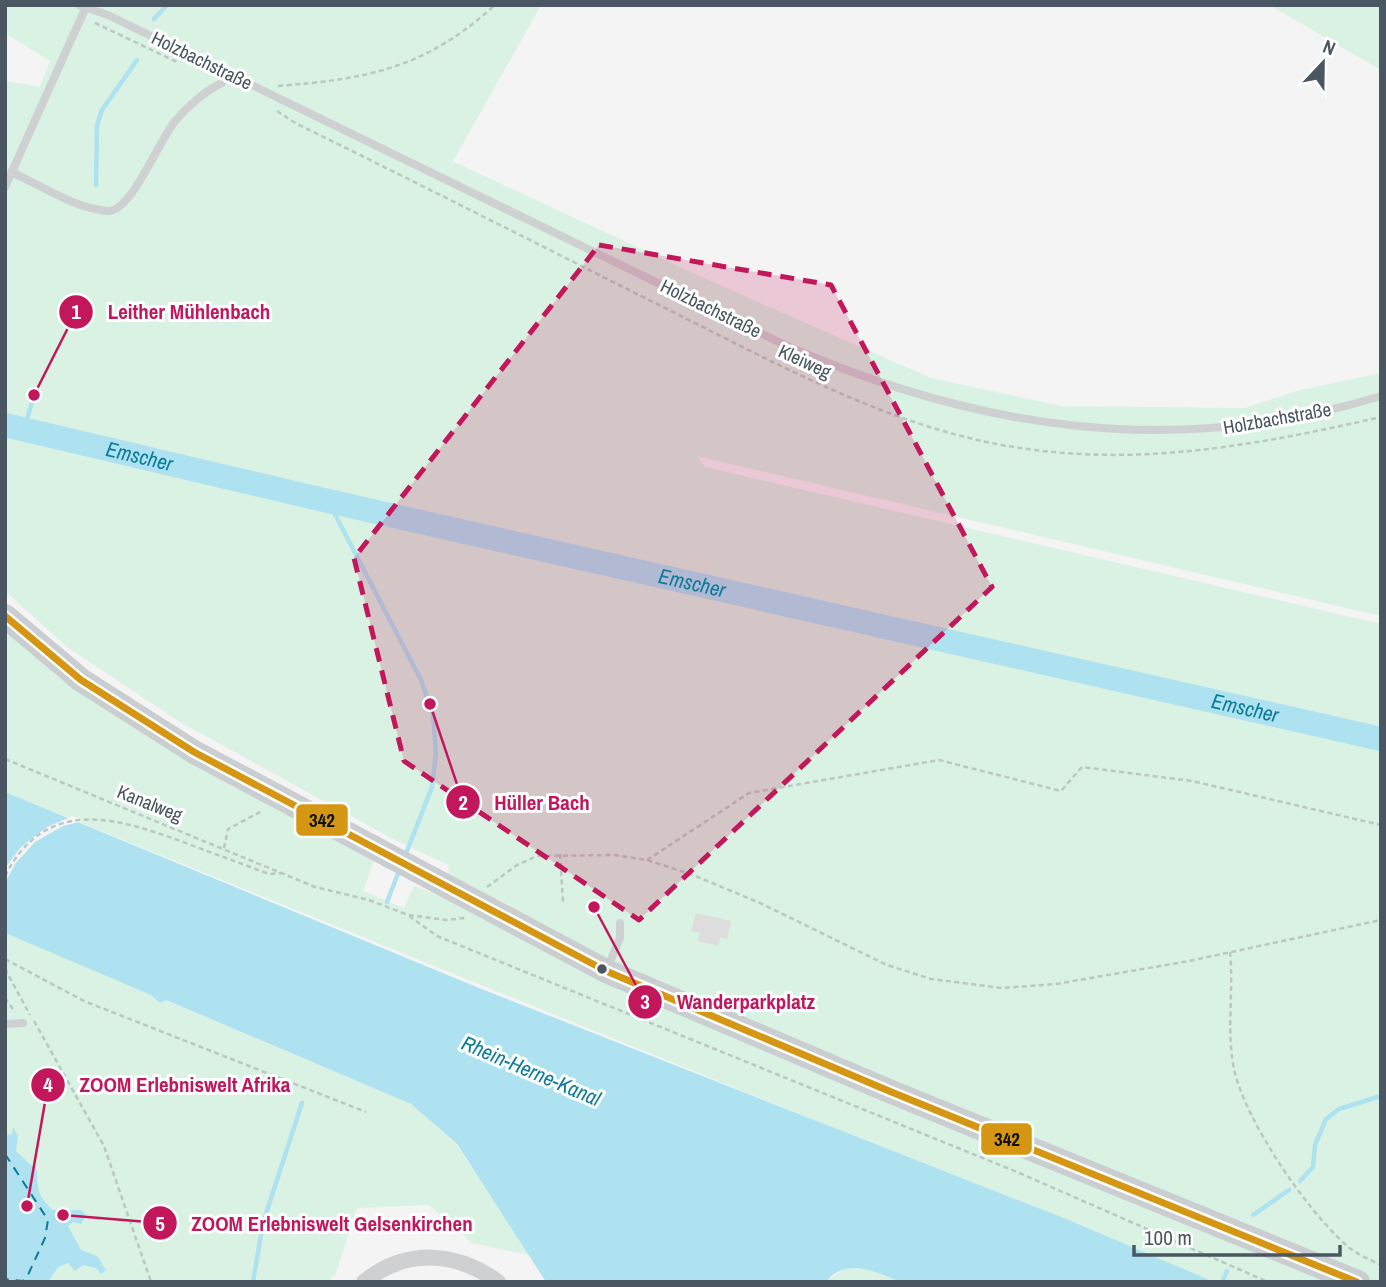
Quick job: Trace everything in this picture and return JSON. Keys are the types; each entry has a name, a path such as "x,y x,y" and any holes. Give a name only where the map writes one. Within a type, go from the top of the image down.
{"main road":[{"path":"5,617 56,661 132,714 279,798 606,971 889,1091 1358,1282"}],"street":[{"path":"364,1282 379,1270 402,1260 428,1256 456,1259 498,1282"}],"lane":[{"name":"Holzbachstraße","path":"5,187 82,7 100,9 785,345 843,370 910,394 1014,418 1071,426 1149,430 1213,428 1278,420 1381,396"},
{"path":"13,173 78,204 109,212 119,209 134,192 156,147 176,119 222,83"},
{"path":"606,971 620,938 620,923"},
{"path":"5,1024 23,1023"}],"path":[{"path":"272,93 276,86 362,78 413,61 469,29 495,5"},
{"name":"Kleiweg","path":"276,110 297,124 769,360 903,419 977,440 1034,450 1135,455 1280,440 1381,417"},
{"name":"Kanalweg","path":"5,759 315,887 369,900 408,915"},
{"path":"647,860 749,793 939,760 1061,792 1082,767 1192,781 1381,825"},
{"path":"224,848 228,829 279,798"},
{"path":"5,876 21,852 34,839 69,821 92,818 131,823 269,874 284,873"},
{"path":"560,854 563,902"},
{"path":"481,895 517,864 537,856 560,854 647,860 760,903 887,965 931,979 1002,988 1056,984 1230,952 1381,920"},
{"path":"408,915 455,919 464,918 472,909"},
{"path":"408,915 437,936 1004,1167 1268,1282"},
{"path":"1230,952 1233,976 1230,1033 1234,1071 1265,1139 1299,1194 1346,1245 1381,1265"},
{"path":"5,959 84,1001 366,1112"},
{"path":"5,968 100,1136 151,1282"}],"highlighted area":[{"path":"599,245 831,285 992,587 639,920 404,761 354,558"}],"green space":[{"path":"5,5 541,5 451,165 454,162 706,279 931,378 1061,406 1245,408 1296,391 1381,373 1381,616 697,456 705,467 1381,624 1381,1282 1214,1282 5,792 5,625 56,676 140,728 374,861 363,891 404,908 414,886 440,896 450,866 391,838 180,722 67,647 5,591 5,81 40,87 50,61 5,33"},
{"path":"1269,5 1381,5 1381,70"},
{"path":"5,933 151,995 160,1003 165,1000 411,1104 456,1144 529,1255 472,1243 429,1205 357,1208 336,1273 329,1282 5,1282"},
{"path":"847,1267 872,1270 901,1282 826,1282"}],"water":[{"name":"Rhein-Herne-Kanal","path":"5,792 479,988 1071,1221 1214,1282 901,1282 862,1268 852,1268 834,1274 826,1282 546,1282 457,1144 411,1104 166,1000 160,1003 151,995 5,933"},
{"path":"13,1127 18,1136 16,1151 37,1171 38,1189 45,1201 53,1210 81,1210 86,1215 81,1224 73,1222 68,1226 81,1250 97,1256 106,1270 101,1274 96,1268 83,1265 75,1271 68,1263 58,1267 48,1282 5,1282 5,1136 12,1134"}],"pier":[{"path":"73,816 83,821 63,826 35,842 15,864 5,883 5,868 21,847 47,827"}],"building":[{"path":"696,913 731,921 727,939 720,937 718,946 698,941 700,933 691,931"}],"waterway":[{"path":"154,19 167,5"},
{"path":"96,185 97,125 102,110 137,60"},
{"path":"24,430 34,395"},
{"name":"Emscher","path":"5,425 328,501 1381,739"},
{"path":"328,501 421,680 433,715 436,753 432,787 405,856"},
{"path":"387,902 399,871"},
{"path":"1300,1181 1313,1167 1315,1145 1326,1119 1339,1109 1381,1096"},
{"path":"253,1282 263,1223 302,1103"},
{"path":"1253,1215 1289,1190"},
{"path":"1222,1282 1227,1271"}],"ferry route":[{"path":"5,1154 48,1220 45,1238 27,1277 23,1281 5,1279"}],"transit line":[{"name":"342","path":"5,616 81,680 194,752 606,971 889,1091 1357,1282"}],"place":[{"name":"Leither Mühlenbach","path":"34,395"},
{"name":"Hüller Bach","path":"430,704"},
{"name":"Wanderparkplatz","path":"594,907"},
{"name":"ZOOM Erlebniswelt Afrika","path":"27,1206"},
{"name":"ZOOM Erlebniswelt Gelsenkirchen","path":"63,1215"}]}
